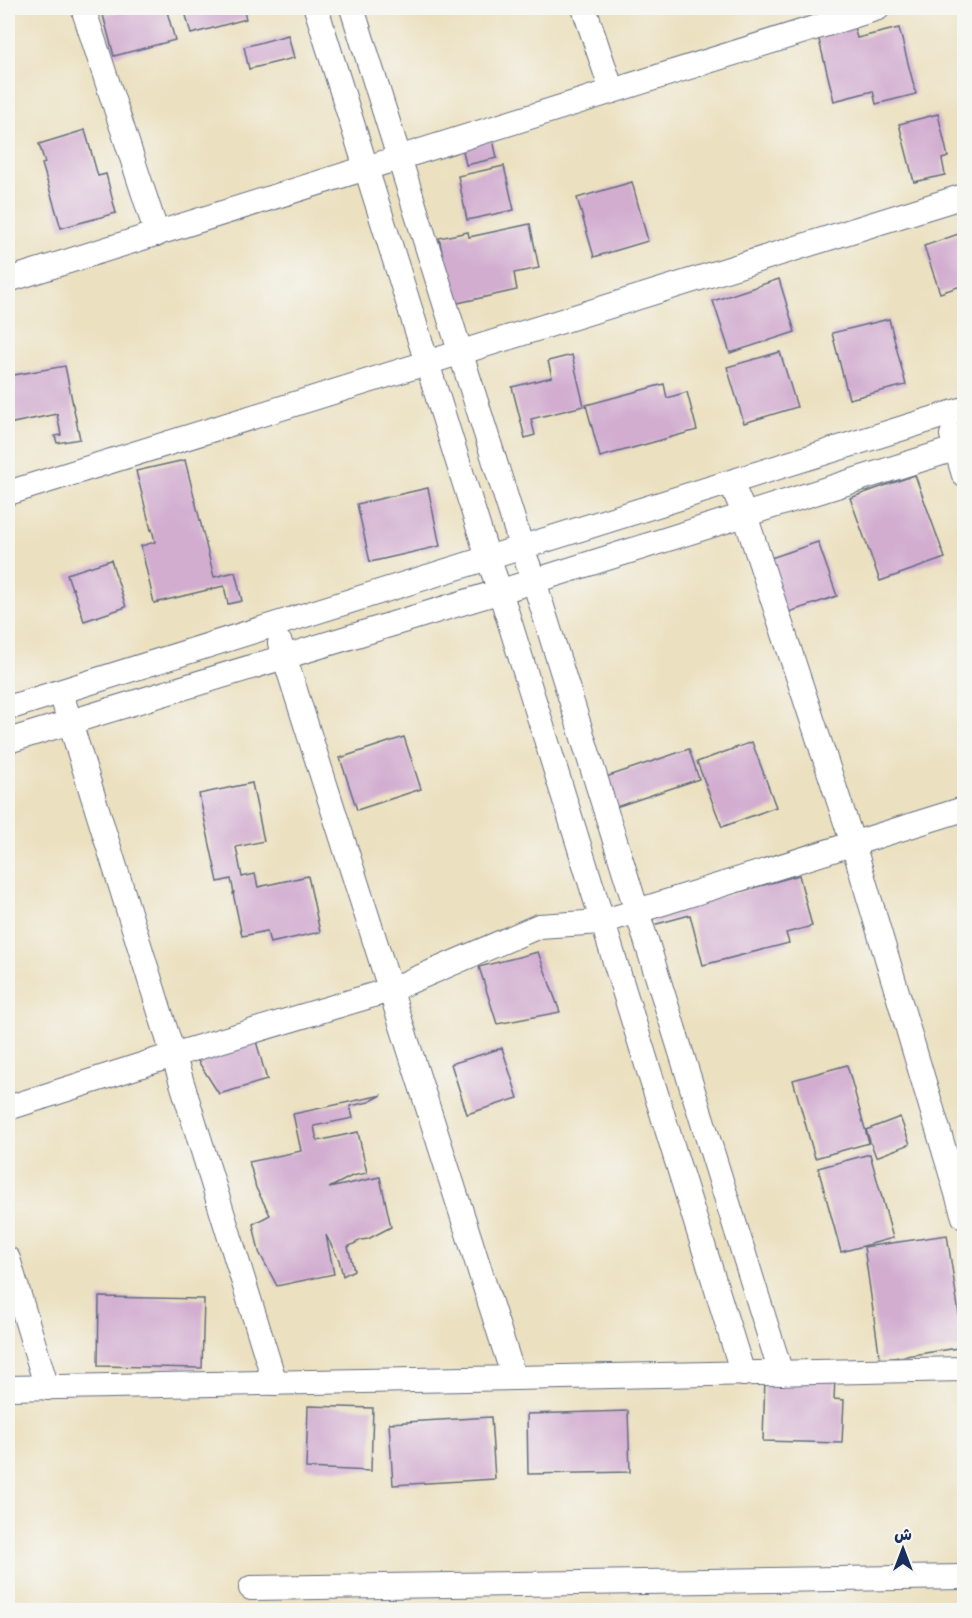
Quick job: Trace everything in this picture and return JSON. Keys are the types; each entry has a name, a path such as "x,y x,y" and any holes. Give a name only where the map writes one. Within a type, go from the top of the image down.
{"street":[{"path":"83,8 157,234"},
{"path":"316,8 743,1374"},
{"path":"352,8 534,580 781,1373"},
{"path":"584,8 612,91"},
{"path":"8,280 612,91 815,17 878,8"},
{"path":"8,493 964,196"},
{"path":"8,708 955,412 964,476"},
{"path":"8,741 500,591 960,447"},
{"path":"731,483 745,515 853,844 964,1217"},
{"path":"273,626 514,1378"},
{"path":"60,692 274,1383"},
{"path":"8,1108 173,1054 390,990 539,926 602,922 964,809"},
{"path":"8,1259 47,1388"},
{"path":"8,1389 964,1369"},
{"path":"251,1588 964,1577"}],"building":[{"path":"130,8 166,8 175,40 114,56 103,15"},
{"path":"184,8 243,8 246,19 191,34"},
{"path":"854,27 857,38 899,28 916,94 876,104 873,91 834,101 818,36"},
{"path":"288,35 294,58 249,69 244,47"},
{"path":"938,114 948,157 942,159 945,175 914,182 899,124"},
{"path":"85,130 98,176 106,174 116,213 61,228 42,164 45,163 39,144"},
{"path":"493,139 497,158 466,165 462,146"},
{"path":"504,166 514,210 467,220 458,176"},
{"path":"632,182 648,241 594,257 577,198"},
{"path":"530,224 539,268 514,273 517,290 453,304 439,238 468,232 469,237"},
{"path":"964,232 964,285 940,293 924,246"},
{"path":"779,279 795,332 730,353 713,301"},
{"path":"889,319 906,385 849,399 832,333"},
{"path":"780,352 797,407 744,423 727,367"},
{"path":"572,355 584,406 531,419 535,435 525,438 512,387 552,377 548,361"},
{"path":"65,366 80,439 57,443 55,436 61,435 57,414 8,424 8,376"},
{"path":"664,384 667,398 687,392 697,430 600,457 586,405"},
{"path":"185,460 214,577 235,572 242,601 228,604 224,586 154,603 141,546 155,542 136,471"},
{"path":"915,475 945,558 880,581 850,498"},
{"path":"428,488 440,546 370,562 357,504"},
{"path":"818,542 837,596 783,614 765,560"},
{"path":"111,560 126,607 84,621 67,574"},
{"path":"404,737 421,789 357,810 340,758"},
{"path":"752,742 776,807 722,827 697,762"},
{"path":"689,749 699,779 607,810 597,780"},
{"path":"252,783 264,841 236,847 242,877 255,874 258,887 308,876 320,932 270,943 267,931 242,936 231,879 218,882 199,794"},
{"path":"799,875 812,926 786,933 789,943 703,965 690,915 653,925 653,916"},
{"path":"538,952 560,1012 497,1024 479,967"},
{"path":"256,1041 267,1080 219,1094 196,1058"},
{"path":"502,1048 518,1098 467,1114 451,1064"},
{"path":"847,1065 869,1143 815,1158 793,1080"},
{"path":"382,1095 369,1102 350,1106 353,1118 314,1126 317,1141 358,1132 367,1173 352,1176 329,1188 380,1177 391,1227 348,1247 354,1270 343,1276 339,1260 326,1235 334,1274 277,1286 259,1252 253,1224 270,1215 256,1188 249,1162 301,1151 293,1114"},
{"path":"900,1117 910,1144 876,1157 866,1130"},
{"path":"870,1154 893,1238 841,1252 818,1168"},
{"path":"947,1235 964,1347 880,1360 864,1247"},
{"path":"99,1297 204,1299 202,1368 98,1366"},
{"path":"765,1376 835,1378 834,1399 844,1400 842,1443 763,1441"},
{"path":"308,1406 373,1408 371,1471 306,1468"},
{"path":"628,1411 630,1472 528,1474 527,1414"},
{"path":"491,1417 495,1479 393,1485 389,1423"}]}
